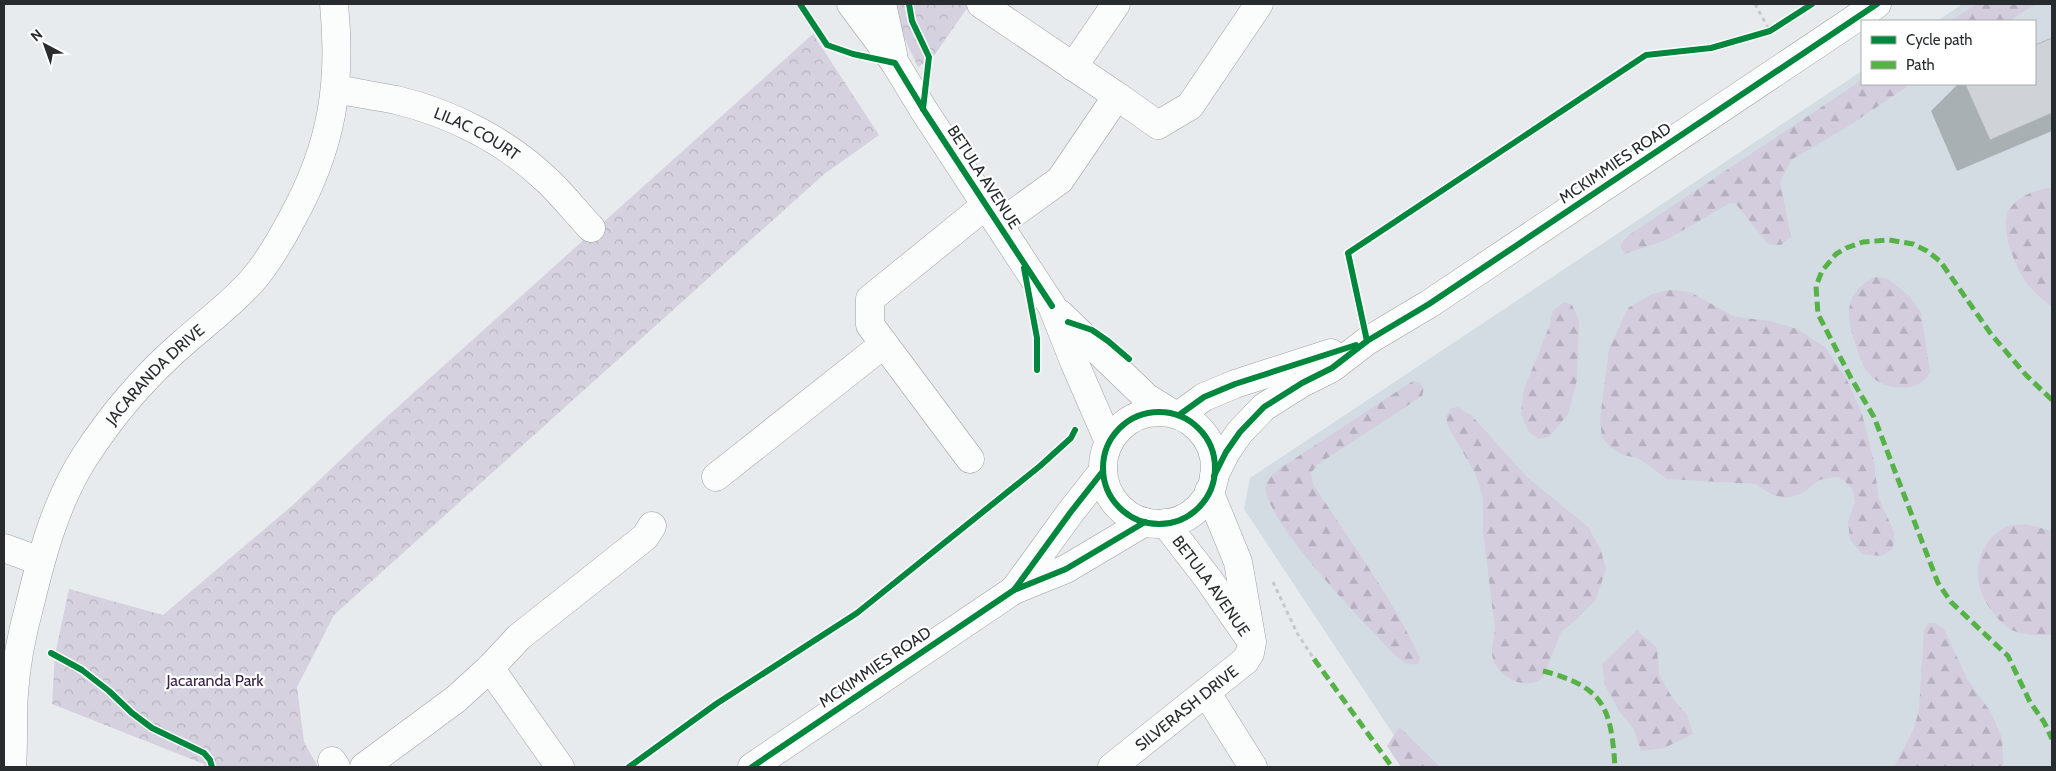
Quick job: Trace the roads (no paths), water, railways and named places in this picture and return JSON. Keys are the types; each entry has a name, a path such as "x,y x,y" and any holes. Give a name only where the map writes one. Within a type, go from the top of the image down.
{"main road":[{"name":"JACARANDA DRIVE","path":"12,767 14,692 20,644 40,561 65,495 83,460 113,417 182,344 225,309 252,281 282,239 310,186 327,139 336,89 337,36 334,4"},
{"name":"BETULA AVENUE","path":"850,4 895,63 913,94 1052,306 1109,442"},
{"name":"BETULA AVENUE","path":"882,4 895,63"},
{"path":"981,4 1158,124 1190,106 1258,4"},
{"path":"1074,66 1116,4"},
{"name":"MCKIMMIES ROAD","path":"1212,483 1226,452 1255,415 1302,383 1332,368 1367,341 1429,304 1877,4"},
{"name":"LILAC COURT","path":"336,89 397,101 436,113 472,128 512,152 549,182 591,228"},
{"path":"993,214 1060,180 1117,96"},
{"name":"BETULA AVENUE","path":"970,458 870,325 870,299 993,214"},
{"name":"BETULA AVENUE","path":"1052,306 1146,397 1174,414"},
{"name":"MCKIMMIES ROAD","path":"1174,414 1204,397 1235,384 1367,341"},
{"path":"716,476 884,344"},
{"path":"1152,412 1174,414 1194,424 1206,438 1214,455 1212,483 1202,503 1192,513 1179,520 1155,523 1129,515 1115,504 1106,489 1103,471 1104,456 1109,442 1124,423 1134,417 1152,412"},
{"name":"MCKIMMIES ROAD","path":"1014,590 1103,471"},
{"name":"BETULA AVENUE","path":"1212,483 1238,562 1252,642"},
{"name":"BETULA AVENUE","path":"1155,523 1209,580 1252,642"},
{"name":"MCKIMMIES ROAD","path":"752,767 1014,590 1066,569 1155,523"},
{"path":"364,767 456,699 490,668 519,637 645,537 652,526"},
{"path":"4,548 40,561"},
{"name":"SILVERASH DRIVE","path":"1112,767 1162,725 1245,661 1250,654 1252,642"},
{"path":"490,668 560,767"},
{"path":"1206,692 1253,767"}],"park label":[{"name":"Jacaranda Park","path":"215,680"}]}
